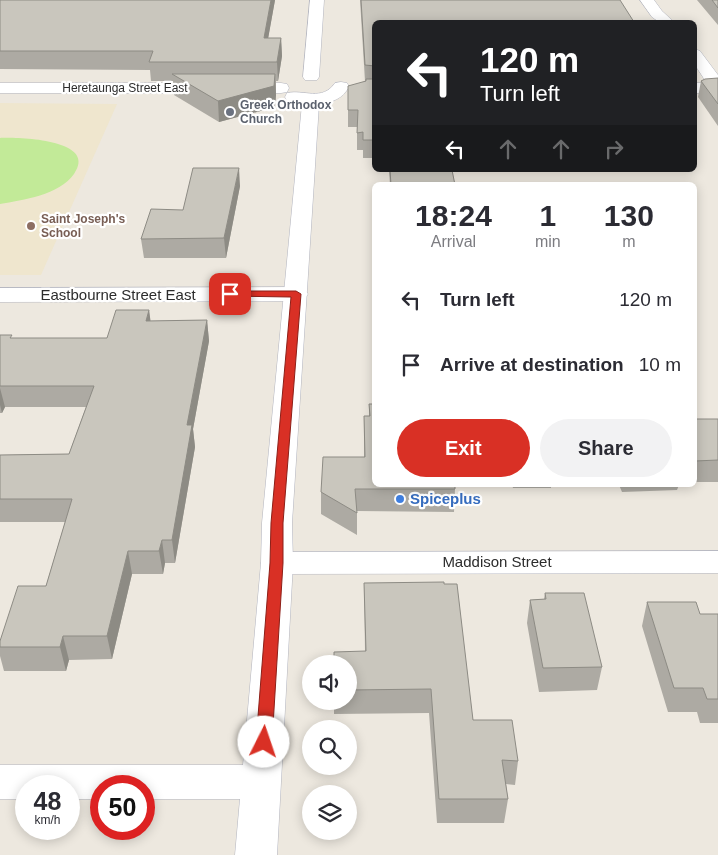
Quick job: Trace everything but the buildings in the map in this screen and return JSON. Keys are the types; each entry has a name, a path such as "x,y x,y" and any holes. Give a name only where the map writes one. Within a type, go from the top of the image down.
{"main road":[{"path":"256,855 277,563 277,523 296,294 323,84 317,0"},
{"path":"647,0 657,14 664,20"},
{"path":"697,57 718,88"},
{"path":"323,84 360,88"},
{"name":"Heretaunga Street East","path":"0,88 281,88 286,95 323,84"},
{"path":"697,88 718,88"},
{"name":"Eastbourne Street East","path":"0,295 296,294"},
{"name":"Maddison Street","path":"277,563 718,562"},
{"path":"0,782 261,782"}],"shaded area":[{"name":"Saint Joseph's School","path":"0,103 117,104 41,275 0,275"}],"green space":[{"path":"0,138 22,138 53,142 75,153 79,162 74,174 50,192 19,201 0,204"}],"place":[{"name":"Greek Orthodox Church","path":"230,112"},
{"name":"Saint Joseph's School","path":"31,226"},
{"name":"Spiceplus","path":"400,499"}],"route":[{"path":"230,294 296,294 277,523 277,563 264,742"}]}
